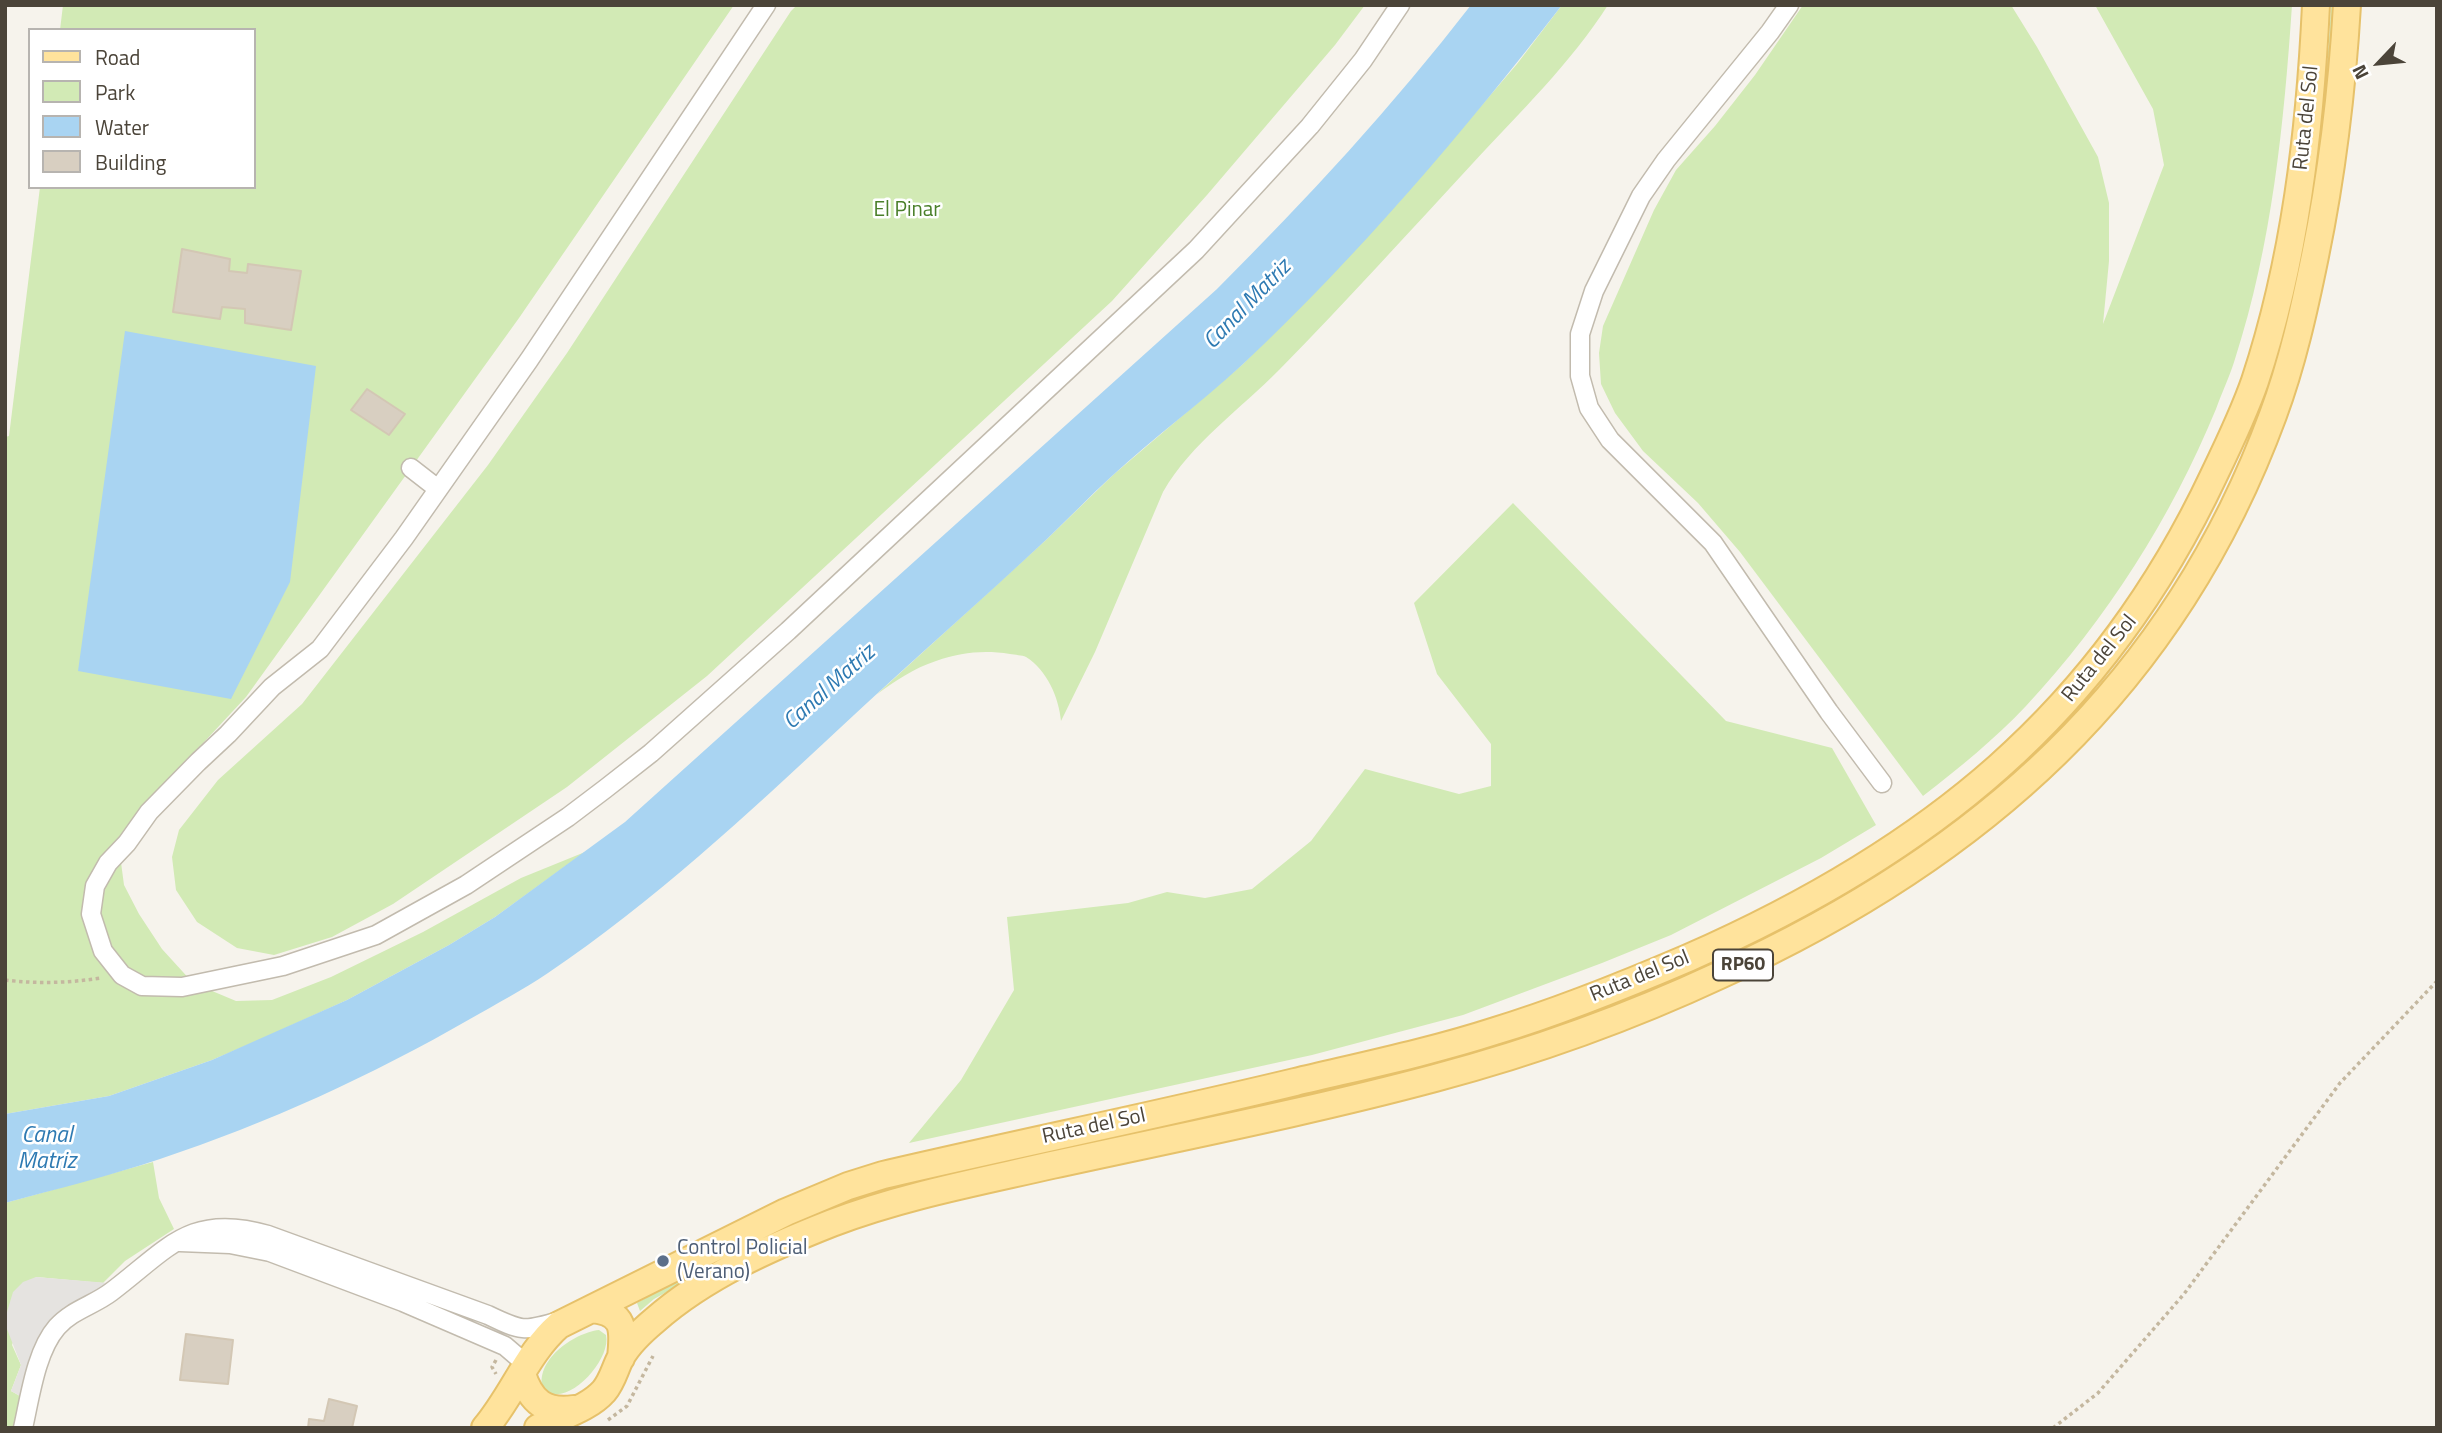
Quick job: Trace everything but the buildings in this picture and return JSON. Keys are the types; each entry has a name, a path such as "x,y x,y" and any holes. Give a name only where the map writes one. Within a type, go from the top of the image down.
{"main road":[{"name":"Ruta del Sol","path":"485,1428 502,1407 515,1374 546,1337 580,1313 786,1212 866,1180 1368,1065 1449,1045 1537,1018 1667,967 1764,922 1880,858 1952,807 2040,730 2073,694 2134,618 2194,518 2238,426 2271,326 2298,198 2308,122 2316,5"},
{"name":"Ruta del Sol","path":"538,1428 589,1417 596,1399 608,1387 621,1358 652,1322 702,1285 763,1253 858,1213 1001,1176 1322,1106 1423,1081 1606,1025 1719,976 1824,925 1909,873 1977,824 2062,748 2140,660 2189,588 2240,492 2273,416 2306,300 2336,135 2347,5"},
{"path":"580,1313 606,1310 617,1318 623,1337 621,1358"},
{"path":"515,1374 538,1402 558,1411 589,1417"}],"street":[{"path":"766,5 529,360 404,538 320,649 272,687 149,812 127,843 108,863 95,886 91,914 103,951 122,975 142,986 182,987 282,966 376,935 466,885 605,789 651,753 798,622 1196,250 1310,126 1363,60 1400,5"},
{"path":"1789,5 1666,160 1641,196 1594,291 1580,334 1580,376 1589,408 1610,440 1713,543 1829,712 1882,783"},
{"path":"411,468 438,489"},
{"path":"23,1428 37,1364 57,1327 70,1316 110,1293 176,1242 218,1226 252,1230 488,1315 516,1329 536,1329 580,1313"},
{"path":"176,1242 230,1244 270,1252 403,1302 505,1346 519,1358 515,1374"}],"path":[{"path":"5,980 31,983 69,982 122,975"},
{"path":"2053,1428 2098,1393 2183,1294 2340,1083 2437,981"},
{"path":"505,1346 492,1367 496,1372 515,1374"},
{"path":"589,1417 617,1415 627,1406 650,1359 658,1349"}],"green space":[{"path":"63,5 734,5 519,318 246,697 166,783 118,840 124,885 162,949 193,983 236,1001 272,1000 331,977 423,932 521,878 585,852 495,917 449,945 347,1000 259,1040 212,1060 109,1096 5,1114 5,437 9,436 40,189 256,189 256,28 60,28"},
{"name":"El Pinar","path":"797,5 1365,5 1335,45 1207,195 1112,301 707,676 567,787 393,904 332,937 274,955 237,948 197,922 176,890 172,857 179,830 218,780 302,704 488,465 567,353"},
{"path":"1562,5 1608,5 1578,47 1527,106 1329,318 1265,384 1202,442 1175,474 1163,492 1095,652 1061,721 1055,694 1046,677 1026,657 1018,655 982,652 946,658 912,671 876,695 1113,475 1243,364 1398,203 1517,64"},
{"path":"1803,5 2011,5 2098,157 2109,203 2109,261 2103,324 2164,165 2153,109 2095,5 2292,5 2280,139 2258,272 2233,365 2198,449 2157,528 2110,603 2084,638 2014,718 1923,796 1740,552 1698,503 1643,451 1615,413 1601,384 1599,353 1603,326 1654,210 1676,170 1755,75"},
{"path":"2331,5 2335,5 2324,143 2289,330 2247,453 2177,591 2084,712 1949,833 1815,917 1659,990 1544,1034 1455,1060 1259,1109 703,1271 701,1266 778,1229 882,1189 1333,1088 1542,1028 1658,985 1770,934 1876,875 1975,805 2065,725 2143,631 2209,524 2243,453 2276,360 2310,210 2323,107"},
{"path":"1513,503 1726,721 1832,748 1876,825 1821,858 1671,935 1463,1015 1312,1055 909,1143 961,1080 1014,990 1007,917 1128,903 1167,892 1205,898 1252,889 1311,841 1365,769 1459,794 1491,786 1491,744 1437,674 1414,603"},
{"path":"153,1162 159,1198 174,1229 125,1261 103,1283 36,1277 12,1345 21,1365 11,1391 29,1401 23,1428 5,1428 5,1203"},
{"path":"688,1274 690,1279 654,1299 640,1311 637,1303"},
{"path":"599,1330 606,1335 606,1344 598,1364 590,1374 573,1389 563,1393 553,1394 543,1390 544,1369 558,1350 578,1337"}],"shaded area":[{"path":"36,1277 120,1284 57,1327 29,1401 11,1391 21,1365 7,1329 7,1312 13,1292 23,1282"}],"water":[{"name":"Canal Matriz","path":"1471,5 1562,5 1487,100 1409,192 1285,323 1242,365 1112,476 770,793 662,887 587,946 539,979 433,1040 357,1079 200,1145 122,1171 5,1203 5,1114 109,1096 212,1060 347,1000 495,917 625,822 1217,289 1348,151"},
{"path":"125,331 316,366 290,582 231,699 78,671"}],"place":[{"name":"Control Policial (Verano)","path":"663,1261"}]}
